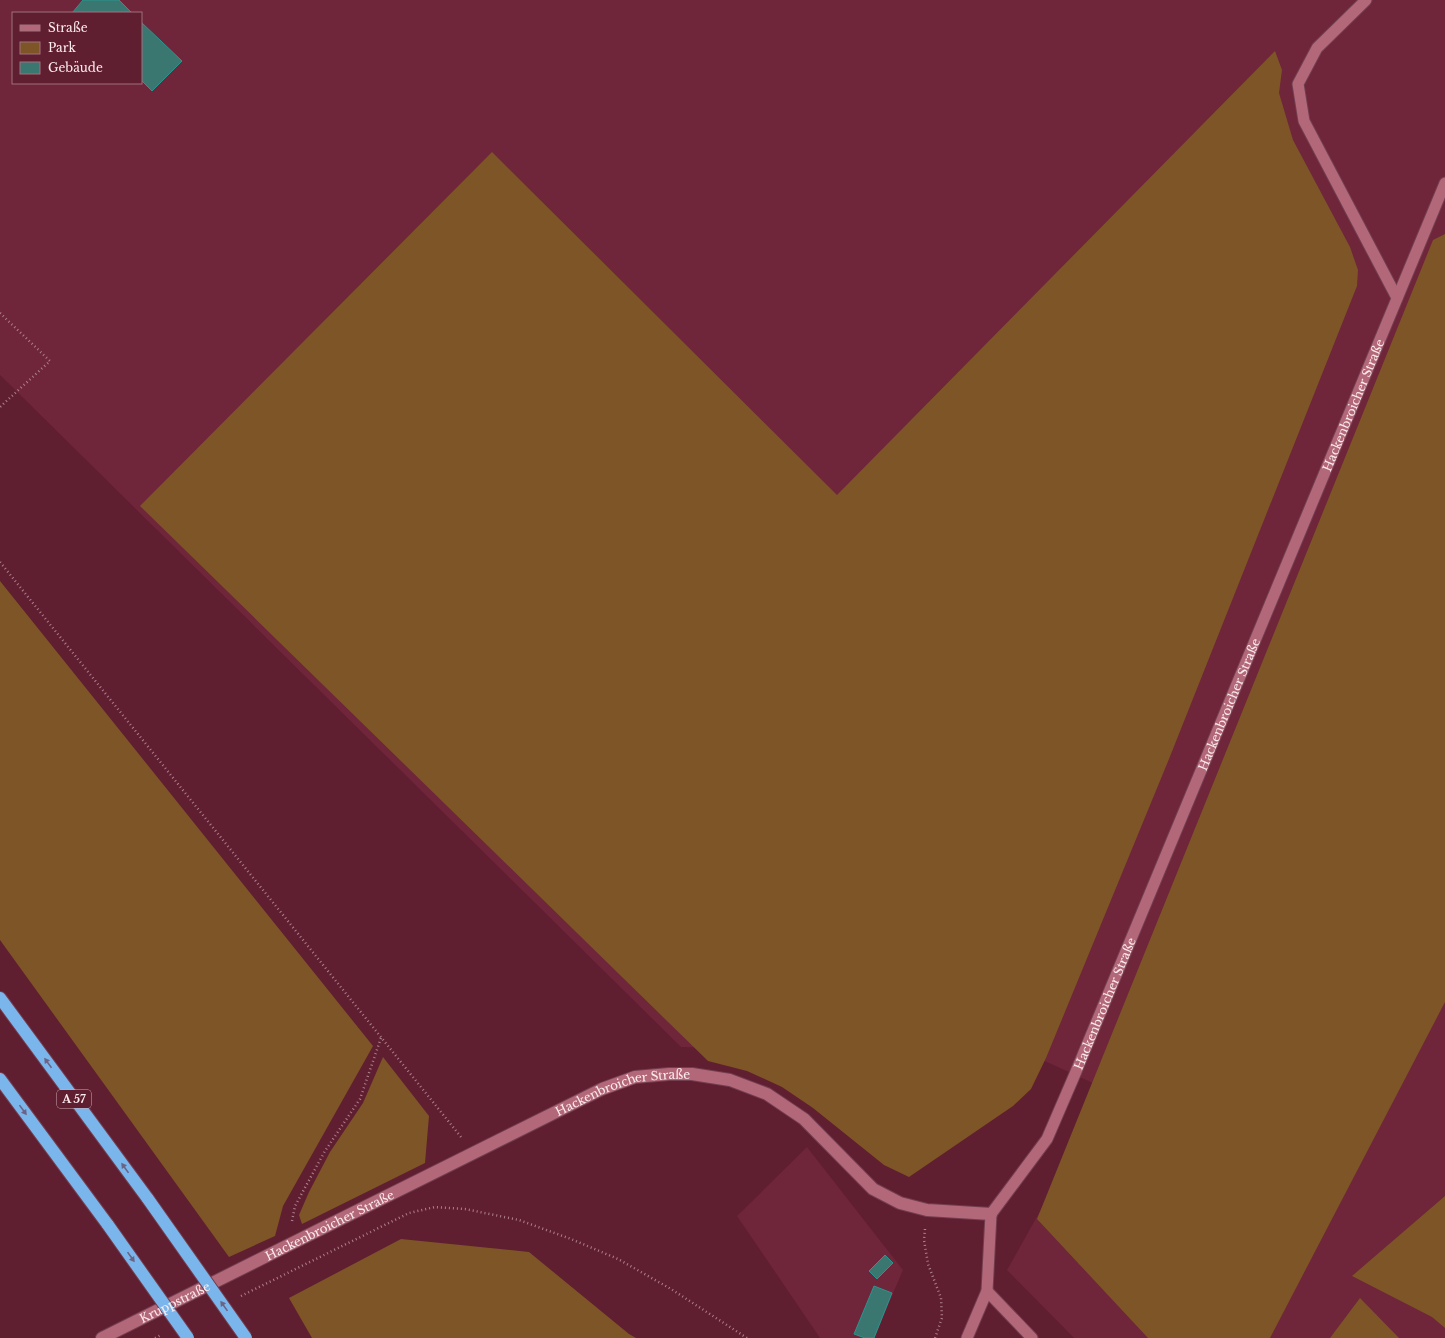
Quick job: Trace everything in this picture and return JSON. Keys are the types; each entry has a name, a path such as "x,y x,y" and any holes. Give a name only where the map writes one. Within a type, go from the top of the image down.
{"highway":[{"name":"A 57","path":"0,998 148,1199 246,1338"},
{"path":"0,1079 108,1225 188,1338"}],"street":[{"name":"Hackenbroicher Straße","path":"247,1266 602,1089 635,1077 692,1074 730,1080 767,1094 804,1119 873,1189 900,1203 927,1210 991,1214"},
{"name":"Kruppstraße","path":"102,1338 247,1266"}],"lane":[{"path":"1366,0 1317,48 1298,84 1304,121 1397,298"},
{"name":"Hackenbroicher Straße","path":"991,1214 1047,1139 1445,183"},
{"path":"967,1338 987,1291 991,1214"},
{"path":"987,1291 1032,1338"}],"path":[{"path":"0,313 50,361 0,407"},
{"path":"0,562 473,1153"},
{"path":"295,1242 291,1228 295,1206 325,1151 360,1099 381,1037"},
{"path":"240,1296 409,1213 435,1207 465,1209 519,1220 571,1239 618,1259 671,1289 747,1338"},
{"path":"927,1210 924,1240 928,1264 941,1298 942,1318 935,1338"},
{"path":"155,1338 162,1334"}],"shaded area":[{"path":"0,0 1445,0 1445,1338 1074,1338 1007,1270 1108,1090 1036,1057 681,1047 0,375"},
{"path":"807,1147 903,1270 874,1338 820,1338 737,1216"}],"green space":[{"path":"1275,51 1282,70 1279,93 1293,140 1350,247 1358,270 1357,286 1169,759 1046,1058 1031,1089 1013,1106 909,1177 884,1165 813,1108 782,1087 747,1071 708,1061 140,506 492,152 837,495"},
{"path":"1445,234 1445,1002 1270,1338 1148,1338 1037,1219 1433,240"},
{"path":"0,581 373,1046 283,1206 275,1236 229,1257 0,940"},
{"path":"383,1057 429,1116 425,1163 302,1224 299,1215 309,1192 330,1152 363,1103"},
{"path":"1445,1196 1445,1328 1432,1317 1352,1276"},
{"path":"401,1239 529,1252 629,1334 636,1338 312,1338 289,1298"},
{"path":"1360,1298 1399,1338 1330,1338"}],"building":[{"path":"83,0 119,0 131,12 73,12"},
{"path":"142,23 182,61 152,91 142,81"},
{"path":"885,1255 893,1263 877,1279 869,1271"},
{"path":"874,1286 892,1293 874,1338 865,1338 854,1334"}]}
